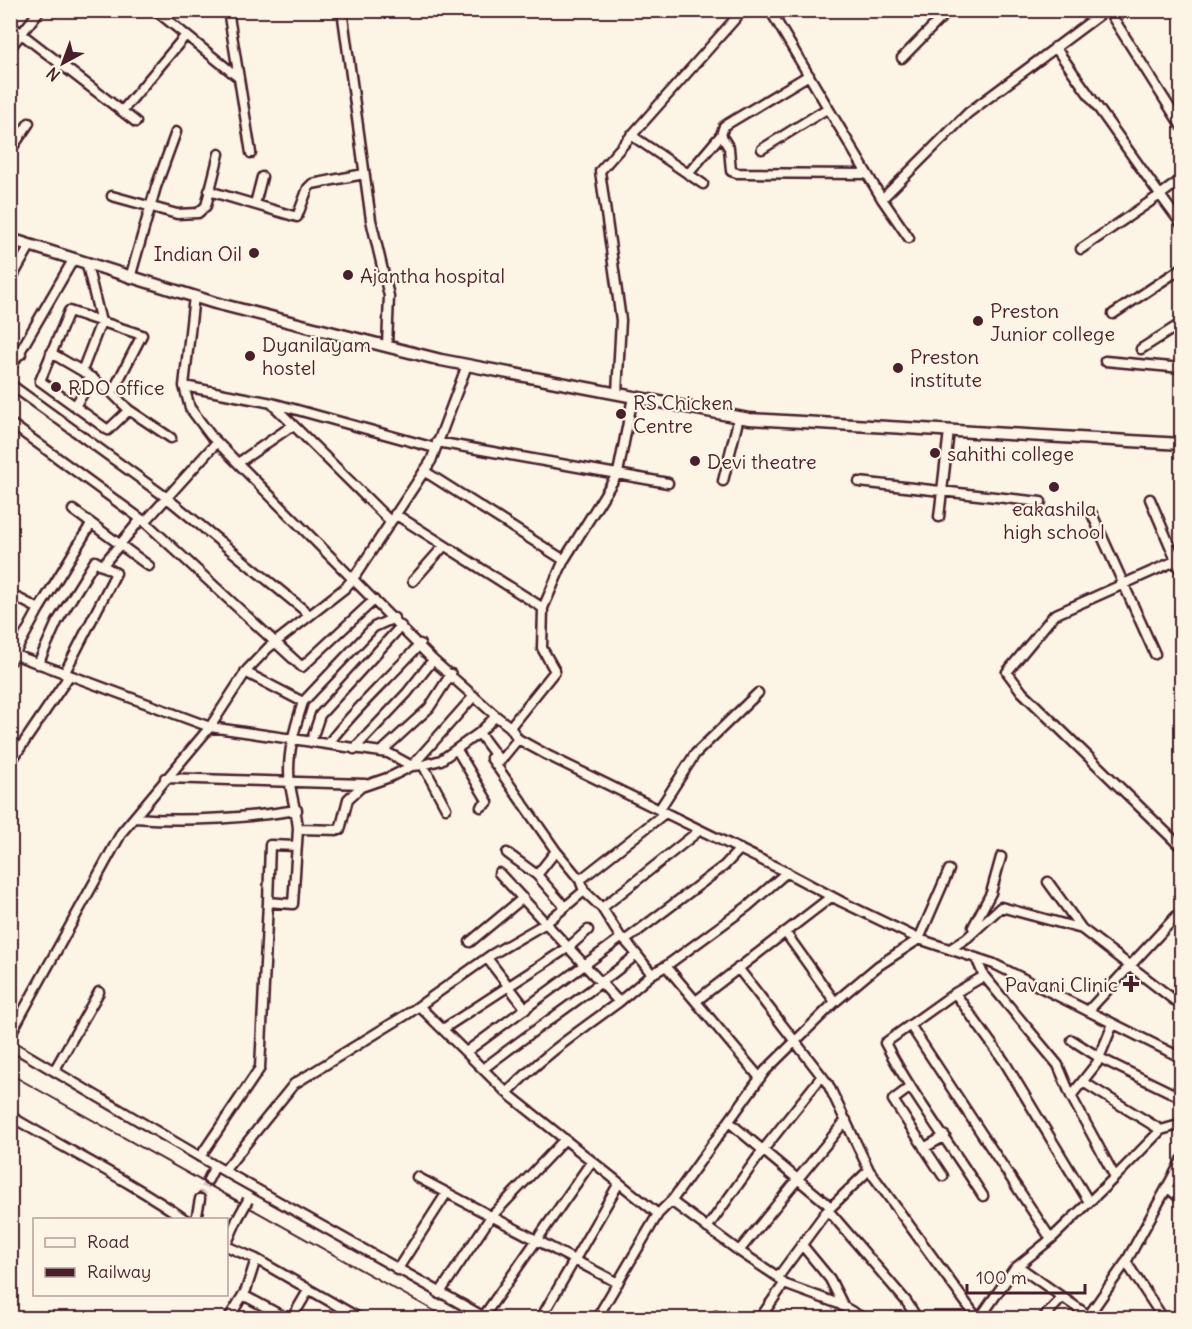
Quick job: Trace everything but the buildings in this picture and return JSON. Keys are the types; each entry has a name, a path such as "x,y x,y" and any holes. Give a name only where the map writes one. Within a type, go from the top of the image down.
{"main road":[{"path":"10,239 130,278 387,346 467,365 739,417 1182,444"}],"street":[{"path":"10,48 40,10"},
{"path":"155,10 239,78"},
{"path":"228,10 251,153"},
{"path":"342,10 371,220 389,296 387,346"},
{"path":"617,393 621,320 600,171 742,10"},
{"path":"770,10 882,199 909,238"},
{"path":"902,58 949,10"},
{"path":"882,199 968,113 1102,12 1182,127"},
{"path":"10,25 136,122"},
{"path":"122,111 186,35"},
{"path":"1055,46 1182,225"},
{"path":"688,174 721,135 724,126 808,75"},
{"path":"762,148 828,108"},
{"path":"10,151 28,123"},
{"path":"130,278 176,132"},
{"path":"631,135 703,184"},
{"path":"721,135 729,148 731,171 736,173 867,174"},
{"path":"112,196 177,214 198,213 206,206 219,154"},
{"path":"210,191 297,217 308,188 312,184 364,174"},
{"path":"255,204 262,177"},
{"path":"1081,249 1182,180"},
{"path":"10,281 30,246"},
{"path":"10,369 21,354 72,260"},
{"path":"82,371 100,322 87,265"},
{"path":"1113,314 1182,268"},
{"path":"194,296 184,386 190,408 216,442 352,579 420,644 433,660 510,727 518,738 662,812 787,872 831,897 919,939 976,958 1182,1058"},
{"path":"112,393 142,335 69,311 40,381 108,430 129,410"},
{"path":"1141,349 1182,323"},
{"path":"10,346 21,354"},
{"path":"51,352 93,378 129,410 171,438"},
{"path":"1105,361 1182,368"},
{"path":"10,1035 96,875 134,818 165,778 210,727 245,672 274,644 345,588 352,579 424,471 467,365"},
{"path":"75,406 93,378"},
{"path":"10,384 167,498 310,615"},
{"path":"184,386 272,404 436,445 668,483"},
{"path":"510,727 555,671 542,648 543,608 564,560 618,473 633,397"},
{"path":"272,404 392,517 543,608"},
{"path":"723,482 739,417"},
{"path":"10,423 143,520 274,644 303,667 374,600"},
{"path":"238,463 292,425"},
{"path":"939,517 949,430"},
{"path":"102,566 143,520 167,498 216,442"},
{"path":"424,471 564,560"},
{"path":"859,482 1041,501"},
{"path":"1150,499 1178,559 1182,574"},
{"path":"73,510 149,566"},
{"path":"1092,513 1155,654"},
{"path":"91,524 12,657 38,664 210,727 381,752 412,766"},
{"path":"413,582 444,547"},
{"path":"1178,559 1054,615 1007,672 1022,692 1182,848"},
{"path":"10,763 67,675 116,573 95,561 57,622 38,664"},
{"path":"10,594 39,609"},
{"path":"268,902 293,904 298,830 297,810 290,782 292,738 303,702 374,627 393,618"},
{"path":"311,742 320,715 401,626"},
{"path":"329,743 353,712 383,685 420,644"},
{"path":"354,749 407,693 433,660"},
{"path":"245,672 303,702"},
{"path":"381,752 429,708 451,674"},
{"path":"580,880 662,812 695,754 758,693"},
{"path":"412,766 474,696"},
{"path":"298,830 340,830 348,799 361,787 412,766 441,760 477,734 496,716"},
{"path":"477,734 500,761 518,738"},
{"path":"477,734 556,850 580,880 584,891 602,908 635,956 652,974"},
{"path":"457,750 488,802 481,807"},
{"path":"423,765 446,808"},
{"path":"165,778 369,784"},
{"path":"134,818 189,822 246,818 297,810"},
{"path":"602,908 699,830"},
{"path":"200,1157 260,1068 270,845 297,846"},
{"path":"466,1052 724,866 740,849"},
{"path":"537,875 556,850"},
{"path":"507,853 537,875 565,907"},
{"path":"967,938 991,893 1001,857"},
{"path":"597,1318 658,1214 671,1202 760,1078 795,1040 836,1002 878,966 919,939 949,870"},
{"path":"507,1093 537,1062 565,1039 619,1002 652,974 748,906 787,872"},
{"path":"499,873 619,1002"},
{"path":"1048,882 1083,929 1182,1006"},
{"path":"224,1171 294,1084 419,1006 487,958 546,923 584,891"},
{"path":"696,1001 831,897"},
{"path":"470,942 523,898"},
{"path":"950,949 967,938 1001,907 1083,929"},
{"path":"1088,1011 1182,910"},
{"path":"443,1029 569,947 588,930"},
{"path":"785,932 836,1002"},
{"path":"483,1069 537,1027 602,983 635,956"},
{"path":"487,958 526,1009"},
{"path":"976,958 984,976 1058,1065 1071,1096 1115,1177"},
{"path":"666,966 760,1078"},
{"path":"738,968 822,1076 869,1170 978,1318 1017,1266 1051,1239 1161,1130 1182,1124"},
{"path":"983,1196 945,1137 909,1088 885,1043 955,993 984,976"},
{"path":"54,1071 99,992"},
{"path":"955,993 1005,1061 1089,1203"},
{"path":"419,1006 507,1093 658,1214"},
{"path":"1071,1096 1100,1058 1113,1024"},
{"path":"910,1025 1051,1239"},
{"path":"1072,1040 1100,1058 1182,1098"},
{"path":"10,1045 215,1166 484,1318 592,1161"},
{"path":"707,1228 763,1150 822,1076"},
{"path":"1083,1082 1161,1130"},
{"path":"909,1088 893,1100 943,1176"},
{"path":"10,1116 74,1154 129,1182 183,1218"},
{"path":"740,1251 796,1178 846,1120"},
{"path":"729,1122 830,1208 906,1301 917,1318"},
{"path":"924,1148 945,1137"},
{"path":"439,1294 490,1218 565,1139"},
{"path":"1017,1266 1088,1317 1126,1262 1182,1160"},
{"path":"208,1180 215,1166"},
{"path":"760,1318 802,1245 830,1208 869,1170"},
{"path":"417,1177 490,1218 618,1284"},
{"path":"541,1318 619,1183"},
{"path":"1167,1187 1182,1200"},
{"path":"228,1240 255,1188"},
{"path":"398,1270 446,1194"},
{"path":"196,1218 200,1199"},
{"path":"671,1202 781,1280 844,1307 863,1318"},
{"path":"802,1245 830,1279 844,1307"},
{"path":"228,1246 309,1288 359,1318"},
{"path":"229,1318 243,1294 256,1259"},
{"path":"1126,1262 1164,1318"},
{"path":"292,1318 309,1288"},
{"path":"243,1294 286,1318"},
{"path":"1043,1318 1063,1297"}],"tunnel":[{"path":"200,1199 208,1180"}],"railway":[{"path":"10,1074 447,1318"}],"place":[{"name":"Indian Oil","path":"254,253"},
{"name":"Ajantha hospital","path":"348,275"},
{"name":"Preston Junior college","path":"978,321"},
{"name":"Dyanilayam hostel","path":"250,356"},
{"name":"Preston institute","path":"898,368"},
{"name":"RDO office","path":"56,387"},
{"name":"RS Chicken Centre","path":"621,414"},
{"name":"sahithi college","path":"935,453"},
{"name":"Devi theatre","path":"695,461"},
{"name":"eakashila high school","path":"1054,487"},
{"name":"Pavani Clinic","path":"1131,984"}]}
